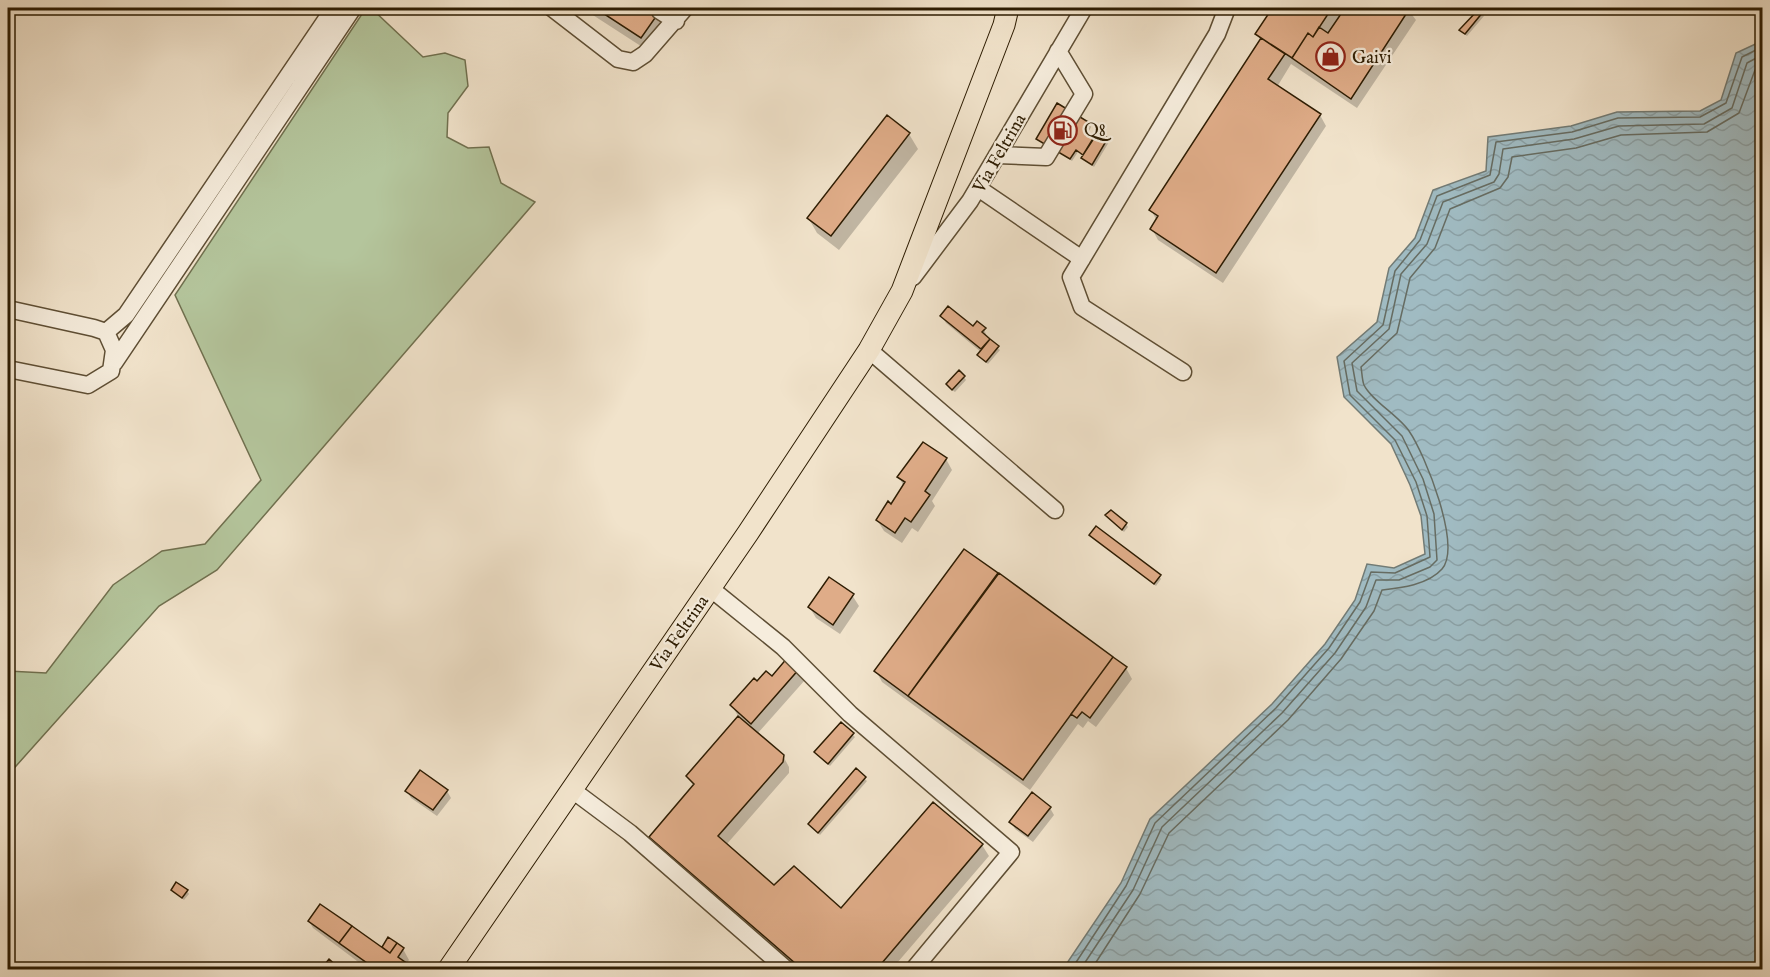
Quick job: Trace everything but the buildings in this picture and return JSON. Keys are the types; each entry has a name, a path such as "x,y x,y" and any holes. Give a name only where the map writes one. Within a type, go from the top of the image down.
{"main road":[{"name":"Via Feltrina","path":"448,969 710,588 869,350 902,291 1005,25 1008,8"}],"street":[{"path":"106,332 126,315 334,8"},
{"path":"8,369 88,385 111,371 114,363 353,8"},
{"name":"Via Feltrina","path":"902,291 978,188 1084,8"},
{"path":"1183,372 1082,307 1071,277 1217,34 1227,8"},
{"path":"560,10 618,59 633,62 645,54 681,14"},
{"path":"660,11 681,14"},
{"path":"997,155 1046,156 1084,94 1058,51"},
{"path":"978,188 1082,259"},
{"path":"8,309 106,332"},
{"path":"106,332 114,350 114,363"},
{"path":"869,350 1055,510"},
{"path":"710,588 783,647 850,714 1011,852 913,969"},
{"path":"571,789 647,848 787,969"}],"green space":[{"path":"366,8 371,8 423,57 445,53 465,60 468,86 448,113 447,137 468,148 489,147 501,183 535,202 217,570 159,606 8,775 8,671 46,673 113,585 162,551 205,544 261,480 175,295"}],"water":[{"path":"1762,41 1762,969 1063,969 1121,883 1150,819 1272,704 1325,644 1355,600 1367,564 1394,568 1425,554 1421,516 1410,485 1391,444 1344,397 1337,357 1377,322 1389,268 1415,238 1433,190 1486,171 1488,137 1571,126 1617,112 1700,111 1721,100 1736,53"}],"place":[{"name":"Gaivi","path":"1331,57"},
{"name":"Q8","path":"1063,130"}]}
